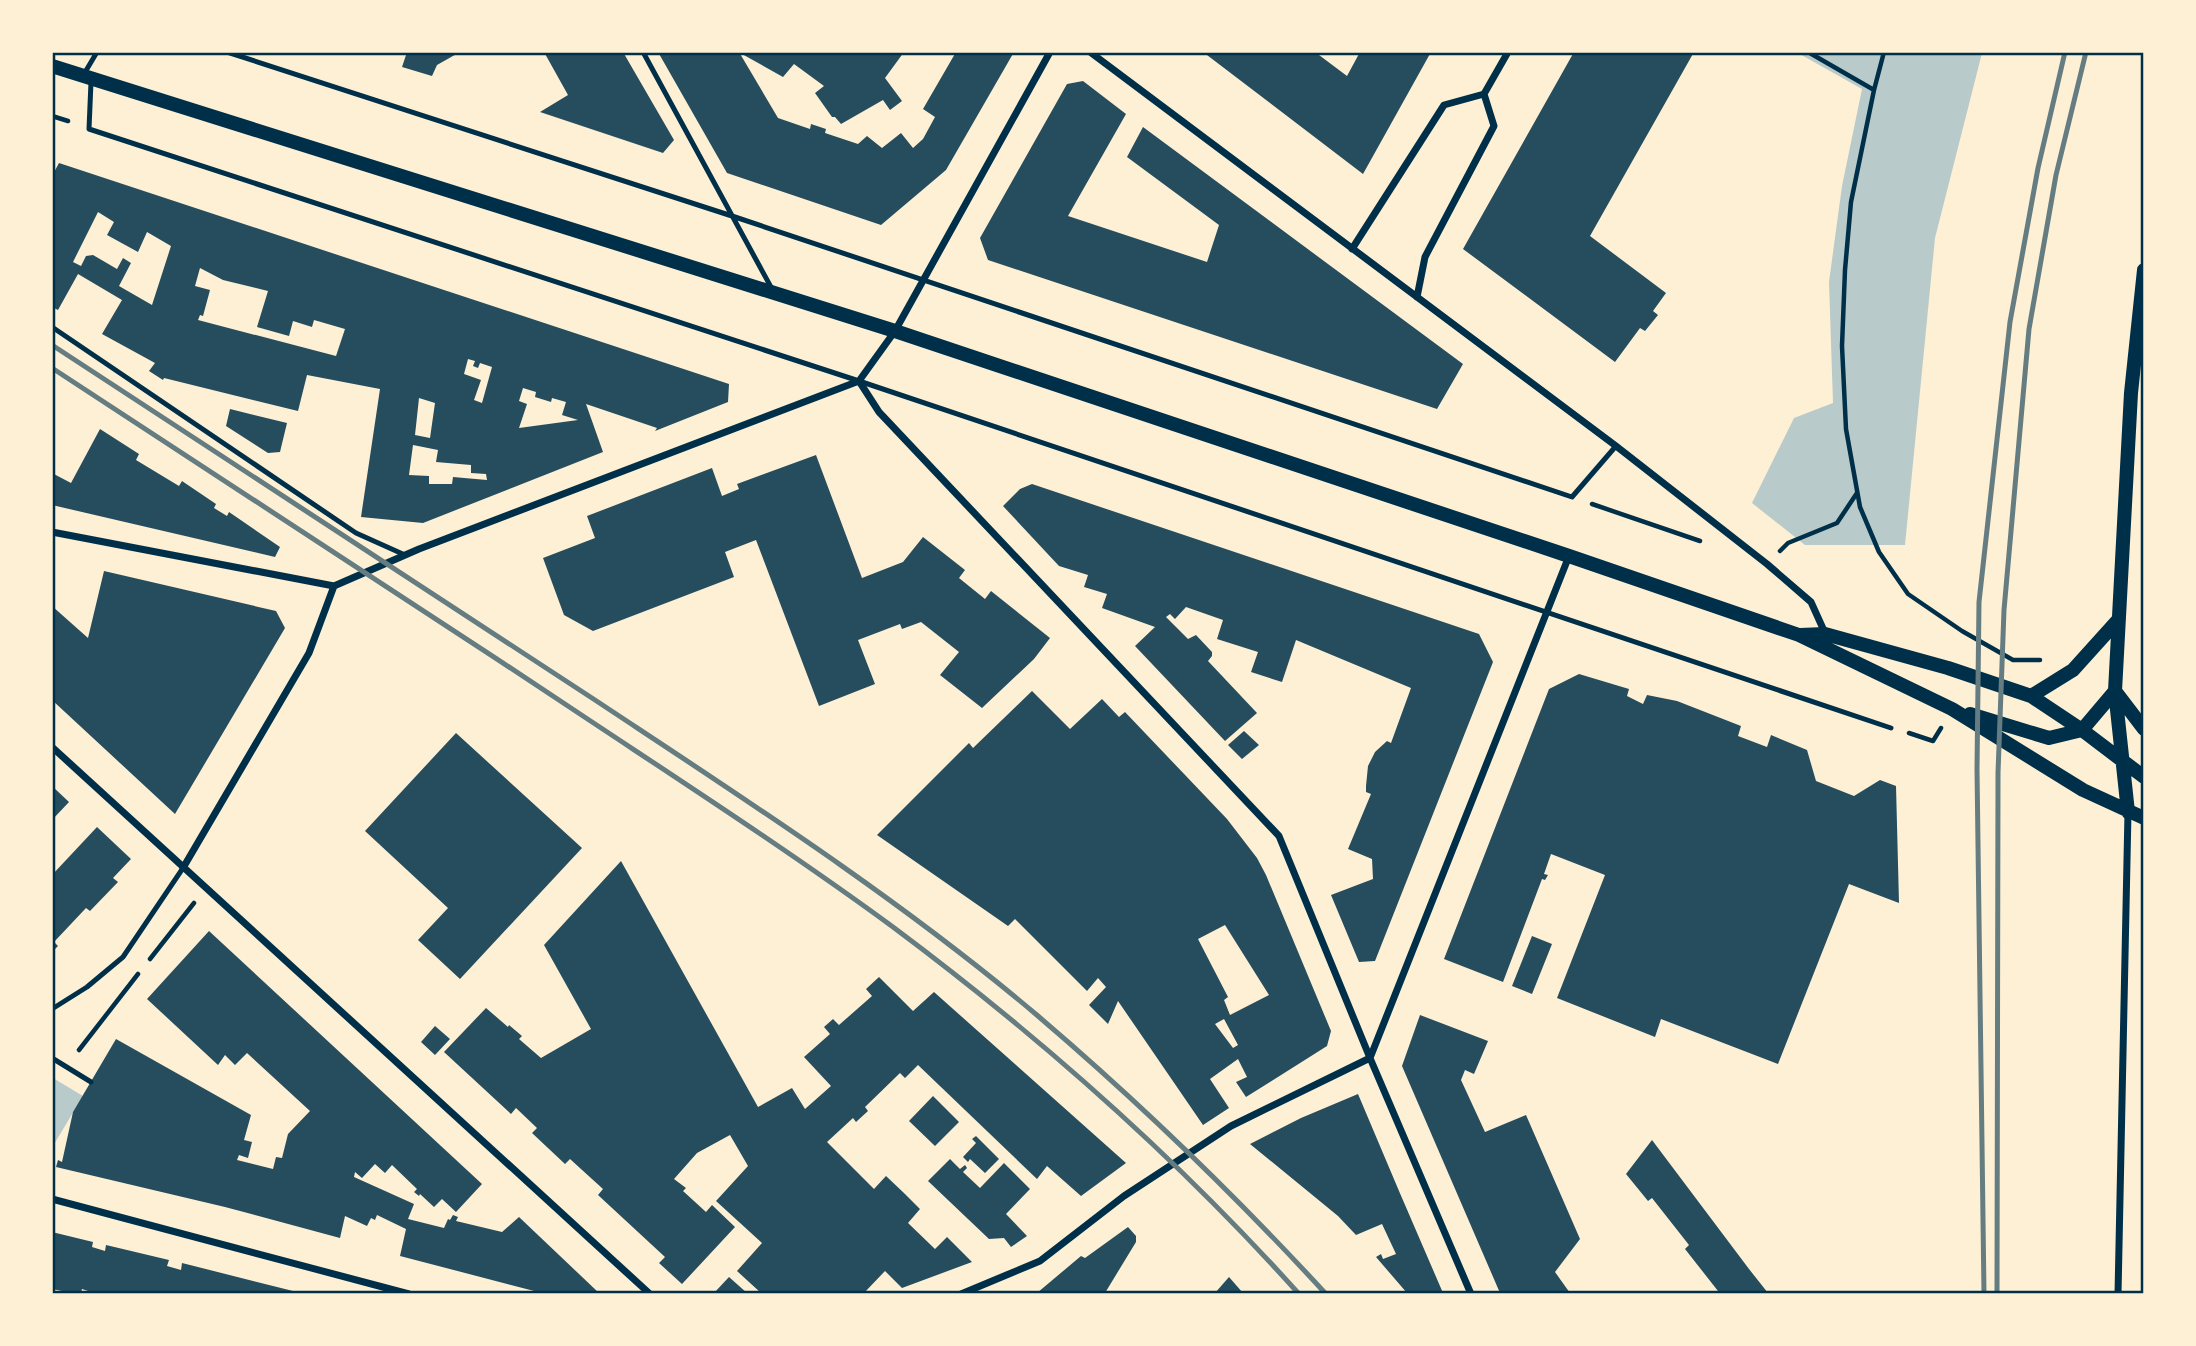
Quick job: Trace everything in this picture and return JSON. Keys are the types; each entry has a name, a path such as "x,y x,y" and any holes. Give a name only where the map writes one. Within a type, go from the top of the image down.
{"main road":[{"path":"52,66 773,291 1799,635 1951,709 2083,789 2144,818"},
{"path":"2128,812 2115,691 2131,393 2144,270"},
{"path":"2031,696 2073,670 2119,619"},
{"path":"1799,635 1825,634 1948,668 2031,696 2144,777"},
{"path":"2115,691 2144,729"},
{"path":"1951,709 2049,738 2082,730 2115,691"}],"street":[{"path":"52,532 334,586 405,555 859,381 895,331 1050,52"},
{"path":"1090,52 1616,446 1768,564 1811,602 1825,634"},
{"path":"1352,248 1444,105 1484,94 1508,52"},
{"path":"1417,297 1425,257 1494,126 1484,94"},
{"path":"859,381 879,412 1279,836 1471,1293"},
{"path":"961,1293 1040,1261 1124,1196 1231,1126 1370,1058 1569,556"},
{"path":"183,868 309,653 334,586"},
{"path":"52,747 650,1293"},
{"path":"2118,1293 2128,812"},
{"path":"52,1199 383,1290 409,1293"}],"lane":[{"path":"97,52 87,78 89,128 859,381 1891,728"},
{"path":"227,52 923,279 1572,497 1616,446"},
{"path":"643,52 773,291"},
{"path":"52,327 356,533 405,555"},
{"path":"52,1010 87,987 123,957 183,868"},
{"path":"52,1058 91,1082"}],"path":[{"path":"1808,52 1874,90"},
{"path":"1884,52 1851,202 1844,282 1842,346 1846,429 1860,507 1879,552 1909,594 1962,631 2013,660 2047,659"},
{"path":"1768,564 1788,543 1837,523 1857,492"},
{"path":"1572,497 1702,541"},
{"path":"1891,728 1933,741 1951,709"},
{"path":"148,962 205,888"},
{"path":"66,1067 140,972"}],"shaded area":[{"path":"1798,53 1982,53 1935,238 1905,545 1805,545 1752,503 1794,418 1833,403 1829,282 1842,186 1862,89"},
{"path":"53,1078 83,1096 53,1146"}],"building":[{"path":"407,52 460,52 437,65 432,76 402,67"},
{"path":"544,52 623,52 674,140 663,153 540,112 568,95"},
{"path":"658,52 739,52 778,118 810,129 811,124 826,129 825,133 858,144 867,136 882,148 901,133 913,148 923,139 935,117 923,109 956,52 1014,52 946,170 881,225 727,173"},
{"path":"904,52 885,78 902,101 890,110 883,100 841,124 832,117 815,93 824,86 794,64 783,77 742,54"},
{"path":"1203,52 1315,52 1347,76 1360,52 1431,52 1363,174"},
{"path":"1574,52 1694,52 1590,236 1666,293 1653,311 1658,315 1645,331 1640,328 1615,362 1463,249"},
{"path":"1083,81 1126,114 1068,216 1207,262 1219,225 1127,157 1143,127 1463,364 1437,409 988,260 980,238 1067,84"},
{"path":"59,163 729,384 728,402 655,431 657,428 586,404 603,452 423,523 361,517 380,389 307,375 298,411 164,378 163,380 149,371 155,363 102,334 122,300 78,274 58,310 52,307 52,176","holes":["98,212 114,222 107,235 138,252 147,232 171,246 152,305 119,286 131,263 123,258 117,269 93,255 86,256 81,266 73,262","200,268 223,280 268,291 257,327 289,336 293,321 312,327 314,320 345,329 336,356 198,320 200,315 203,316 210,290 195,286","468,359 475,361 473,366 478,368 480,363 492,367 482,403 474,400 481,380 464,374","523,388 536,392 535,397 551,402 552,398 566,402 562,415 578,420 519,428 527,404 519,401","419,398 435,403 430,438 415,435","413,445 438,450 436,462 471,465 471,473 486,474 487,480 453,477 452,484 429,484 429,476 409,475"]},
{"path":"230,409 287,423 280,452 268,453 226,426"},
{"path":"100,429 139,454 136,460 179,486 182,481 216,504 214,508 227,516 229,512 280,547 275,557 52,505 52,473 71,483"},
{"path":"816,455 862,578 903,562 923,537 965,570 959,578 985,599 991,591 1050,638 1034,659 982,708 940,675 959,652 921,622 902,629 900,624 858,640 875,684 819,706 756,540 725,552 734,577 593,631 564,615 543,558 595,538 587,516 712,468 722,496 739,489 737,484"},
{"path":"1032,484 1479,634 1493,662 1375,961 1359,962 1331,895 1373,879 1372,859 1348,849 1371,794 1366,792 1368,766 1375,752 1387,741 1391,743 1411,688 1296,640 1282,682 1251,672 1258,652 1217,639 1223,620 1186,607 1175,619 1170,614 1166,617 1188,639 1196,635 1212,652 1208,661 1257,713 1225,741 1135,646 1155,627 1102,608 1107,594 1084,587 1088,575 1059,566 1003,506 1020,489"},
{"path":"104,571 276,611 285,628 175,814 52,700 52,606 88,638"},
{"path":"1579,674 1629,689 1627,696 1643,704 1647,695 1677,701 1741,726 1738,736 1767,747 1771,735 1807,750 1816,781 1854,796 1880,780 1896,786 1899,903 1849,884 1778,1064 1661,1019 1655,1037 1557,998 1605,875 1551,854 1544,874 1548,875 1545,880 1542,879 1503,982 1444,959 1549,689"},
{"path":"1032,691 1070,729 1102,699 1119,717 1125,712 1227,819 1257,858 1331,1031 1327,1046 1246,1097 1236,1082 1247,1077 1238,1059 1210,1079 1229,1108 1203,1125 1118,1001 1108,1024 1089,1005 1106,987 1098,978 1087,991 1015,919 1008,926 877,835 969,743 973,748","holes":["1225,925 1269,995 1230,1015 1224,1000 1228,997 1198,939","1224,1019 1238,1045 1233,1048 1215,1024"]},
{"path":"1244,731 1259,745 1242,759 1228,745"},
{"path":"456,733 582,848 460,979 418,940 448,908 365,831"},
{"path":"52,786 69,802 52,820"},
{"path":"97,827 131,859 113,878 118,882 90,911 86,908 54,942 58,946 52,952 52,875"},
{"path":"621,861 758,1107 792,1088 805,1109 831,1086 804,1057 830,1034 824,1027 833,1019 839,1025 872,996 866,989 879,977 913,1011 934,992 1126,1163 1081,1196 1047,1166 1037,1179 918,1065 905,1078 900,1073 865,1107 868,1111 856,1122 853,1118 827,1142 874,1189 886,1176 905,1194 920,1209 908,1223 935,1249 947,1237 972,1262 902,1288 885,1271 864,1293 761,1293 737,1271 762,1243 716,1201 748,1166 730,1135 697,1153 674,1179 686,1188 683,1191 706,1212 712,1205 735,1227 682,1284 659,1263 665,1257 598,1195 603,1189 570,1159 565,1164 532,1133 537,1128 516,1108 511,1114 444,1052 486,1008 522,1036 519,1039 541,1058 591,1029 544,945"},
{"path":"209,931 482,1184 456,1212 442,1199 434,1207 420,1194 419,1196 414,1192 417,1189 392,1165 385,1173 375,1164 362,1178 355,1172 354,1177 414,1204 408,1219 444,1228 453,1215 458,1217 456,1221 502,1232 519,1217 599,1293 542,1293 400,1256 406,1229 377,1215 375,1220 371,1218 367,1226 345,1216 340,1238 225,1207 56,1167 58,1160 62,1162 73,1112 116,1039 251,1115 244,1140 252,1142 248,1158 239,1155 237,1160 273,1169 276,1157 282,1158 288,1134 310,1111 247,1053 235,1065 225,1055 218,1065 147,999"},
{"path":"1532,936 1552,944 1532,994 1512,986"},
{"path":"1420,1015 1488,1041 1474,1074 1465,1070 1461,1080 1485,1132 1526,1115 1580,1239 1555,1272 1570,1293 1500,1293 1402,1066"},
{"path":"435,1026 450,1039 435,1055 421,1042"},
{"path":"1358,1094 1443,1293 1407,1293 1376,1257 1381,1254 1383,1259 1396,1254 1382,1224 1356,1235 1338,1216 1250,1144 1301,1118"},
{"path":"933,1096 959,1122 935,1146 909,1121"},
{"path":"976,1136 999,1159 985,1173 970,1159 968,1162 963,1157 976,1143 972,1139"},
{"path":"1652,1140 1768,1293 1713,1293 1718,1291 1685,1249 1689,1245 1652,1198 1648,1201 1626,1174"},
{"path":"950,1159 960,1169 965,1165 967,1168 963,1172 980,1188 1004,1163 1030,1189 1006,1214 1027,1236 1011,1247 1004,1238 989,1239 928,1181"},
{"path":"1128,1227 1136,1236 1136,1242 1105,1293 1037,1293 1081,1256 1085,1258"},
{"path":"52,1232 93,1242 92,1247 105,1251 106,1245 169,1260 167,1266 181,1270 182,1263 301,1293 94,1293 82,1289 81,1293 72,1293 52,1289"},
{"path":"729,1277 747,1293 714,1293"},
{"path":"1229,1277 1243,1293 1215,1293"}],"railway":[{"path":"1984,1294 1977,769 1979,602 2010,322 2038,168 2065,52"},
{"path":"1997,1294 1998,773 2004,610 2029,329 2056,175 2086,52"},
{"path":"52,345 709,775 932,931 1038,1016 1150,1116 1222,1185 1326,1294"},
{"path":"52,368 700,794 893,927 1001,1011 1105,1100 1205,1195 1299,1294"}]}
